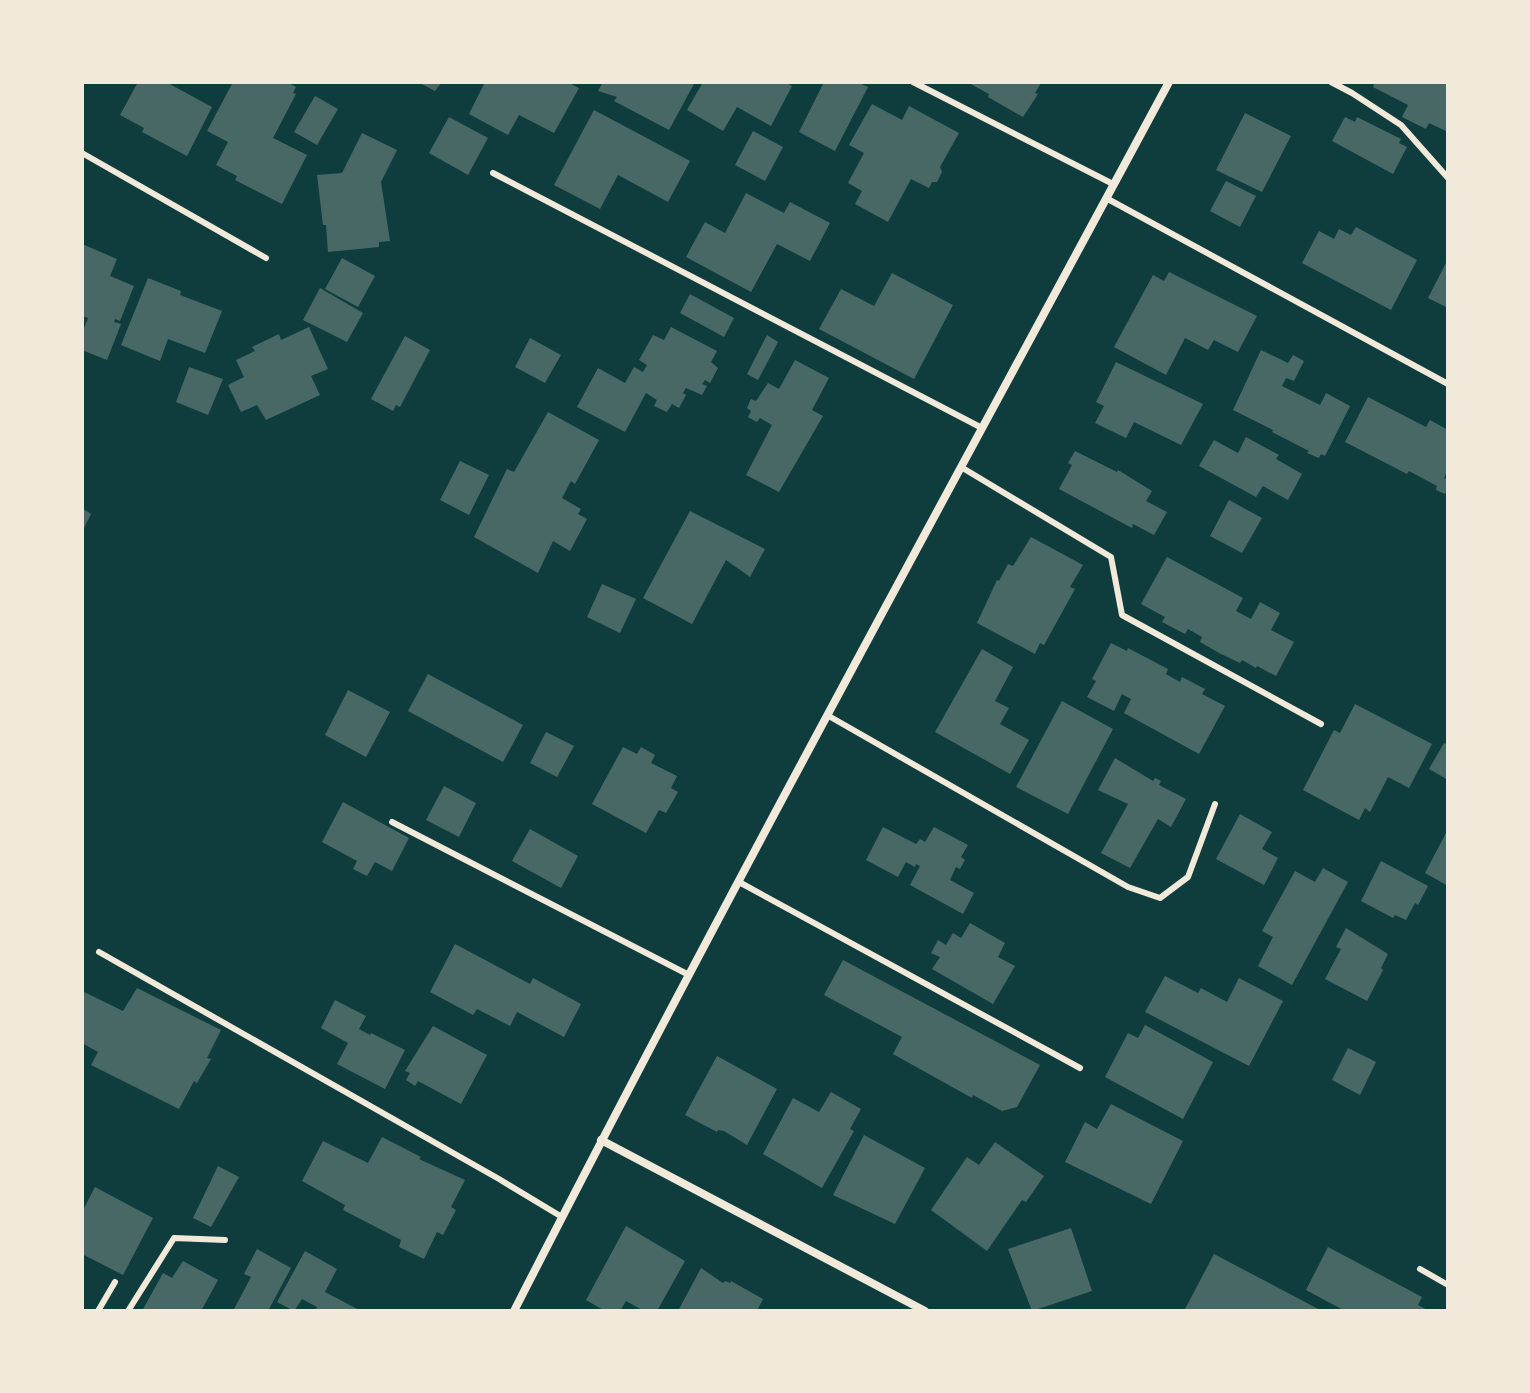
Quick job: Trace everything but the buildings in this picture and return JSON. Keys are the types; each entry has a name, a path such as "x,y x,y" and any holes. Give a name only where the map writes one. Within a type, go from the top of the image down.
{"street":[{"path":"514,1311 601,1140 827,715 1169,82"},
{"path":"601,1140 925,1311"}],"lane":[{"path":"913,82 1113,184"},
{"path":"1331,82 1401,125 1448,178"},
{"path":"82,153 266,258"},
{"path":"493,173 982,428"},
{"path":"1106,198 1448,384"},
{"path":"961,467 1111,557 1122,615 1246,686 1321,724"},
{"path":"827,715 1128,887 1160,898 1188,877 1215,804"},
{"path":"392,822 689,975"},
{"path":"739,882 1080,1068"},
{"path":"99,952 562,1217"},
{"path":"128,1311 174,1238 225,1240"},
{"path":"1420,1269 1448,1285"},
{"path":"98,1311 115,1282"}]}
